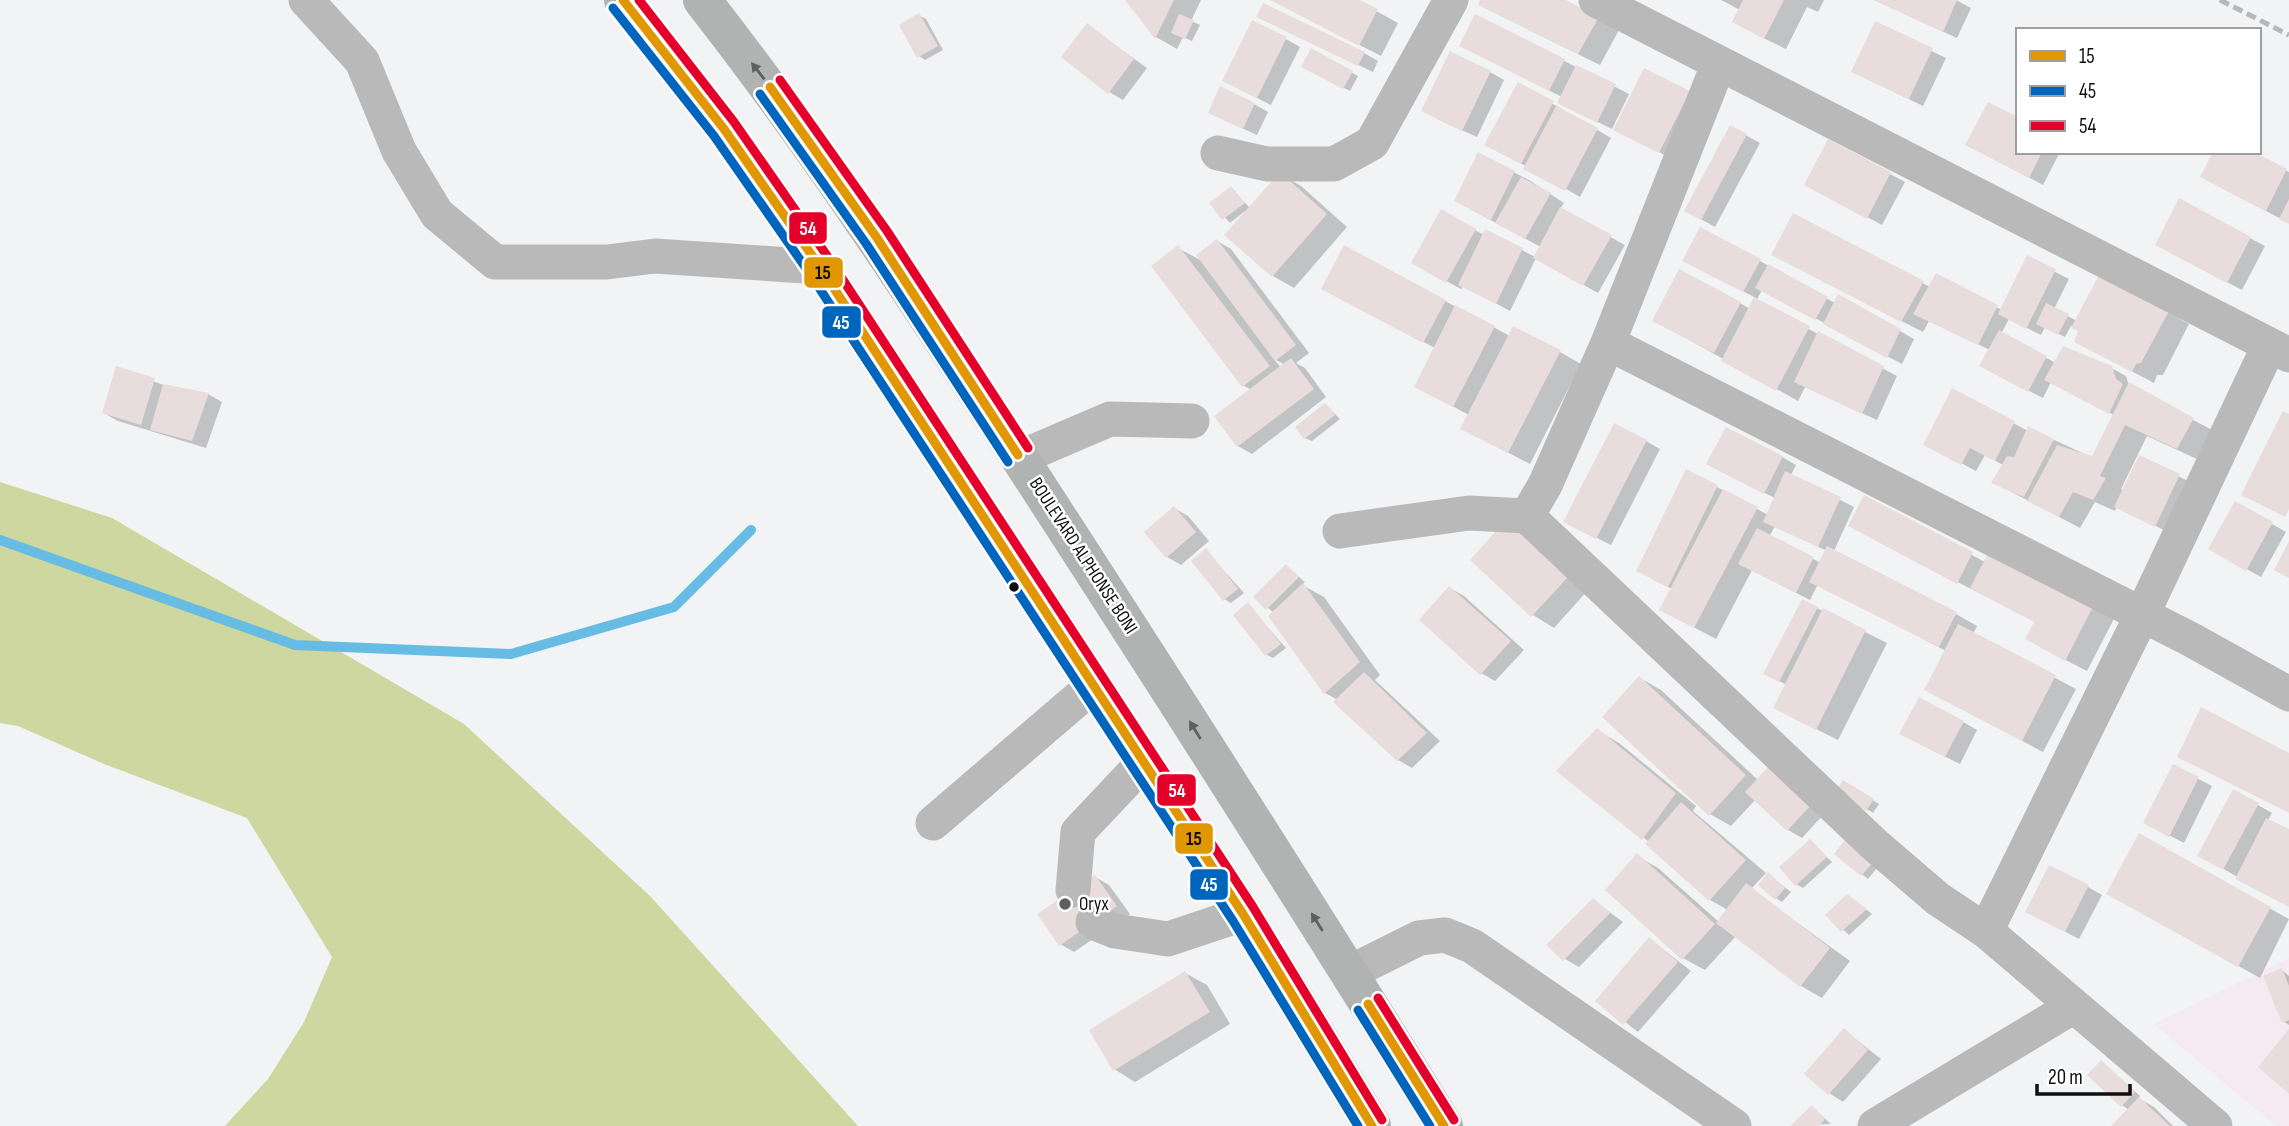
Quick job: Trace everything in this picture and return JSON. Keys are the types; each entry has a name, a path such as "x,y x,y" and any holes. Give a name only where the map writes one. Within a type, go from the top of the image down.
{"main road":[{"path":"623,0 724,129 820,267 1243,914 1373,1126"},
{"name":"BOULEVARD ALPHONSE BONI","path":"702,0 774,92 877,238 1349,973 1444,1126"}],"street":[{"path":"306,0 362,61 399,151 437,214 495,262 607,262 655,256 820,267"},
{"path":"1218,153 1267,164 1334,164 1372,143 1451,0"},
{"path":"1596,0 2279,351 2141,617 1986,931"},
{"path":"1527,516 1545,485 1608,343 1720,62"},
{"path":"1608,343 2141,617 2190,639 2289,694"},
{"path":"1019,457 1110,419 1192,421"},
{"path":"1340,531 1469,513 1527,516 1875,845 1938,899 1986,931 2215,1126"},
{"path":"933,823 1094,685"},
{"path":"1073,890 1078,832 1144,762"},
{"path":"1093,922 1115,931 1168,939 1243,914"},
{"path":"1349,973 1419,938 1445,935 1472,946 1734,1126"},
{"path":"1875,1126 2074,1006"}],"shaded area":[{"path":"2289,958 2289,1126 2276,1126 2154,1024"}],"green space":[{"path":"0,482 112,518 464,724 650,896 858,1126 225,1126 268,1079 304,1022 332,957 247,818 104,764 18,726 0,723"}],"building":[{"path":"1125,0 1174,0 1155,39"},
{"path":"1270,0 1360,0 1378,9 1359,46"},
{"path":"1480,0 1566,0 1599,17 1578,54 1478,5"},
{"path":"1743,0 1784,0 1764,39 1732,22"},
{"path":"1874,0 1957,0 1943,32"},
{"path":"1263,3 1365,52 1358,66 1256,17"},
{"path":"919,13 938,46 917,58 899,25"},
{"path":"1179,14 1194,20 1185,39 1171,33"},
{"path":"1475,14 1565,59 1549,91 1459,46"},
{"path":"1252,20 1287,37 1257,98 1222,81"},
{"path":"1875,21 1933,48 1909,99 1851,72"},
{"path":"1087,23 1134,59 1108,94 1061,57"},
{"path":"1311,48 1353,71 1343,89 1301,67"},
{"path":"1450,51 1491,71 1462,131 1421,111"},
{"path":"1576,65 1616,84 1597,123 1557,103"},
{"path":"1644,68 1690,91 1659,153 1613,130"},
{"path":"1518,82 1554,101 1521,164 1484,145"},
{"path":"1220,86 1255,103 1243,129 1208,113"},
{"path":"1988,102 2016,116 2016,154 2041,154 2029,178 1965,145"},
{"path":"1556,106 1598,128 1565,191 1523,169"},
{"path":"1730,125 1747,134 1701,220 1684,211"},
{"path":"1828,139 1891,172 1867,219 1804,185"},
{"path":"1478,152 1515,171 1491,220 1454,201"},
{"path":"2212,154 2258,154 2287,169 2266,211 2200,177"},
{"path":"1280,172 1327,214 1272,277 1224,235"},
{"path":"1521,177 1551,193 1525,239 1495,223"},
{"path":"1231,186 1245,203 1222,220 1209,203"},
{"path":"2179,198 2251,237 2227,283 2155,245"},
{"path":"2289,199 2289,224 2279,219"},
{"path":"1560,207 1612,235 1583,286 1533,258"},
{"path":"1441,209 1476,229 1446,283 1411,263"},
{"path":"1793,213 1924,281 1901,322 1771,255"},
{"path":"1700,227 1761,259 1743,292 1682,261"},
{"path":"1485,229 1523,248 1496,304 1458,285"},
{"path":"1217,239 1296,345 1275,361 1196,255"},
{"path":"1178,245 1270,366 1242,387 1151,266"},
{"path":"1344,245 1446,300 1423,343 1321,289"},
{"path":"2027,255 2056,269 2026,329 1998,314"},
{"path":"1768,264 1828,297 1815,320 1755,288"},
{"path":"1679,269 1741,302 1714,353 1652,321"},
{"path":"1936,273 1998,305 1978,345 1913,314"},
{"path":"2099,275 2169,311 2141,363 2136,364 2132,372 2074,342 2078,331 2071,328"},
{"path":"1838,294 1901,329 1887,358 1823,324"},
{"path":"1754,297 1810,326 1776,391 1721,361"},
{"path":"2046,303 2069,314 2058,335 2036,324"},
{"path":"1455,305 1495,326 1453,407 1414,387"},
{"path":"1513,326 1561,350 1508,453 1460,429"},
{"path":"1999,330 2047,356 2028,392 1979,366"},
{"path":"1818,331 1884,366 1862,414 1794,382"},
{"path":"2063,346 2112,366 2116,379 2123,384 2109,414 2044,380"},
{"path":"1291,358 1314,389 1237,447 1214,416"},
{"path":"116,366 155,378 141,425 102,413"},
{"path":"2129,382 2194,418 2177,449 2125,425 2100,476 2106,478 2093,500 2073,492 2059,517 2027,501 2057,445 2092,456"},
{"path":"163,384 209,393 192,441 150,430"},
{"path":"1952,388 2015,421 1995,461 1970,448 1961,465 1923,445"},
{"path":"1325,403 1335,415 1304,439 1295,427"},
{"path":"2283,411 2289,414 2289,509 2285,517 2241,495"},
{"path":"1614,423 1647,440 1596,539 1563,522"},
{"path":"2028,426 2054,439 2024,497 1991,483 2007,456 2014,457"},
{"path":"1726,427 1783,456 1764,494 1706,464"},
{"path":"2139,455 2180,474 2155,527 2114,507"},
{"path":"1686,469 1718,485 1668,587 1636,571"},
{"path":"1785,471 1841,497 1818,547 1763,522"},
{"path":"1723,489 1758,507 1694,628 1659,610"},
{"path":"1864,495 1973,552 1957,584 1848,526"},
{"path":"2235,501 2273,522 2246,571 2208,549"},
{"path":"1174,506 1196,532 1166,558 1144,532"},
{"path":"1507,519 1569,576 1531,617 1470,560"},
{"path":"1757,528 1814,557 1796,593 1738,564"},
{"path":"2289,541 2289,578 2274,570"},
{"path":"1993,544 2097,599 2065,661 2025,639 2034,622 1970,588"},
{"path":"1827,546 1957,612 1939,647 1809,582"},
{"path":"1206,548 1238,589 1223,601 1191,561"},
{"path":"1286,564 1299,577 1266,610 1253,597"},
{"path":"1303,583 1360,662 1324,694 1268,616"},
{"path":"1449,586 1511,641 1480,675 1419,620"},
{"path":"1802,599 1818,607 1779,682 1763,674"},
{"path":"1248,602 1281,644 1265,656 1233,615"},
{"path":"1823,608 1866,630 1816,730 1773,708"},
{"path":"1958,624 2056,675 2022,741 1924,690"},
{"path":"1364,672 1427,733 1397,761 1333,702"},
{"path":"1639,676 1746,775 1709,816 1602,717"},
{"path":"1919,697 1964,721 1945,757 1899,734"},
{"path":"2201,707 2289,753 2289,813 2177,757"},
{"path":"1597,728 1676,793 1642,840 1556,771"},
{"path":"2173,764 2199,777 2169,837 2143,823"},
{"path":"1769,766 1811,805 1787,831 1745,792"},
{"path":"1843,780 1874,799 1866,811 1836,791"},
{"path":"2233,789 2259,803 2223,870 2197,856"},
{"path":"1681,802 1746,860 1709,901 1645,844"},
{"path":"2266,818 2289,829 2289,907 2235,879"},
{"path":"2139,833 2271,907 2238,967 2106,894"},
{"path":"1848,836 1875,860 1861,876 1834,854"},
{"path":"1810,839 1827,857 1795,886 1779,867"},
{"path":"1637,853 1715,924 1682,960 1605,890"},
{"path":"2049,865 2089,885 2065,932 2025,912"},
{"path":"1768,872 1785,888 1775,900 1758,885"},
{"path":"1095,875 1117,906 1059,946 1037,914"},
{"path":"1746,883 1830,948 1800,987 1716,923"},
{"path":"1847,894 1867,909 1841,932 1825,915"},
{"path":"1593,898 1610,913 1563,961 1546,945"},
{"path":"1649,937 1678,962 1623,1025 1595,1001"},
{"path":"2282,968 2289,986 2289,1020 2282,1023 2263,976"},
{"path":"1185,971 1210,1012 1113,1071 1089,1030"},
{"path":"1844,1028 1868,1050 1828,1095 1804,1074"},
{"path":"2289,1029 2289,1094 2258,1067"},
{"path":"2101,1060 2135,1092 2121,1107 2087,1075"},
{"path":"2139,1097 2170,1126 2111,1126"},
{"path":"1812,1105 1825,1119 1819,1126 1790,1126"}],"waterway":[{"path":"0,540 295,645 511,654 674,607 751,530"}],"railway":[{"path":"2220,0 2289,35"}],"transit line":[{"name":"15","path":"623,0 724,129 820,267 1243,914 1372,1126"},
{"name":"54","path":"639,0 734,122 830,260 1253,907 1382,1120"},
{"name":"45","path":"613,8 714,136 810,274 1233,921 1358,1126"},
{"name":"54","path":"780,80 887,231 1028,448"},
{"name":"15","path":"770,87 877,238 1018,455"},
{"name":"45","path":"760,94 867,245 1008,462"},
{"name":"54","path":"1378,998 1454,1120"},
{"name":"15","path":"1368,1004 1444,1126"},
{"name":"45","path":"1358,1010 1430,1126"}],"place":[{"name":"Oryx","path":"1065,904"}]}
